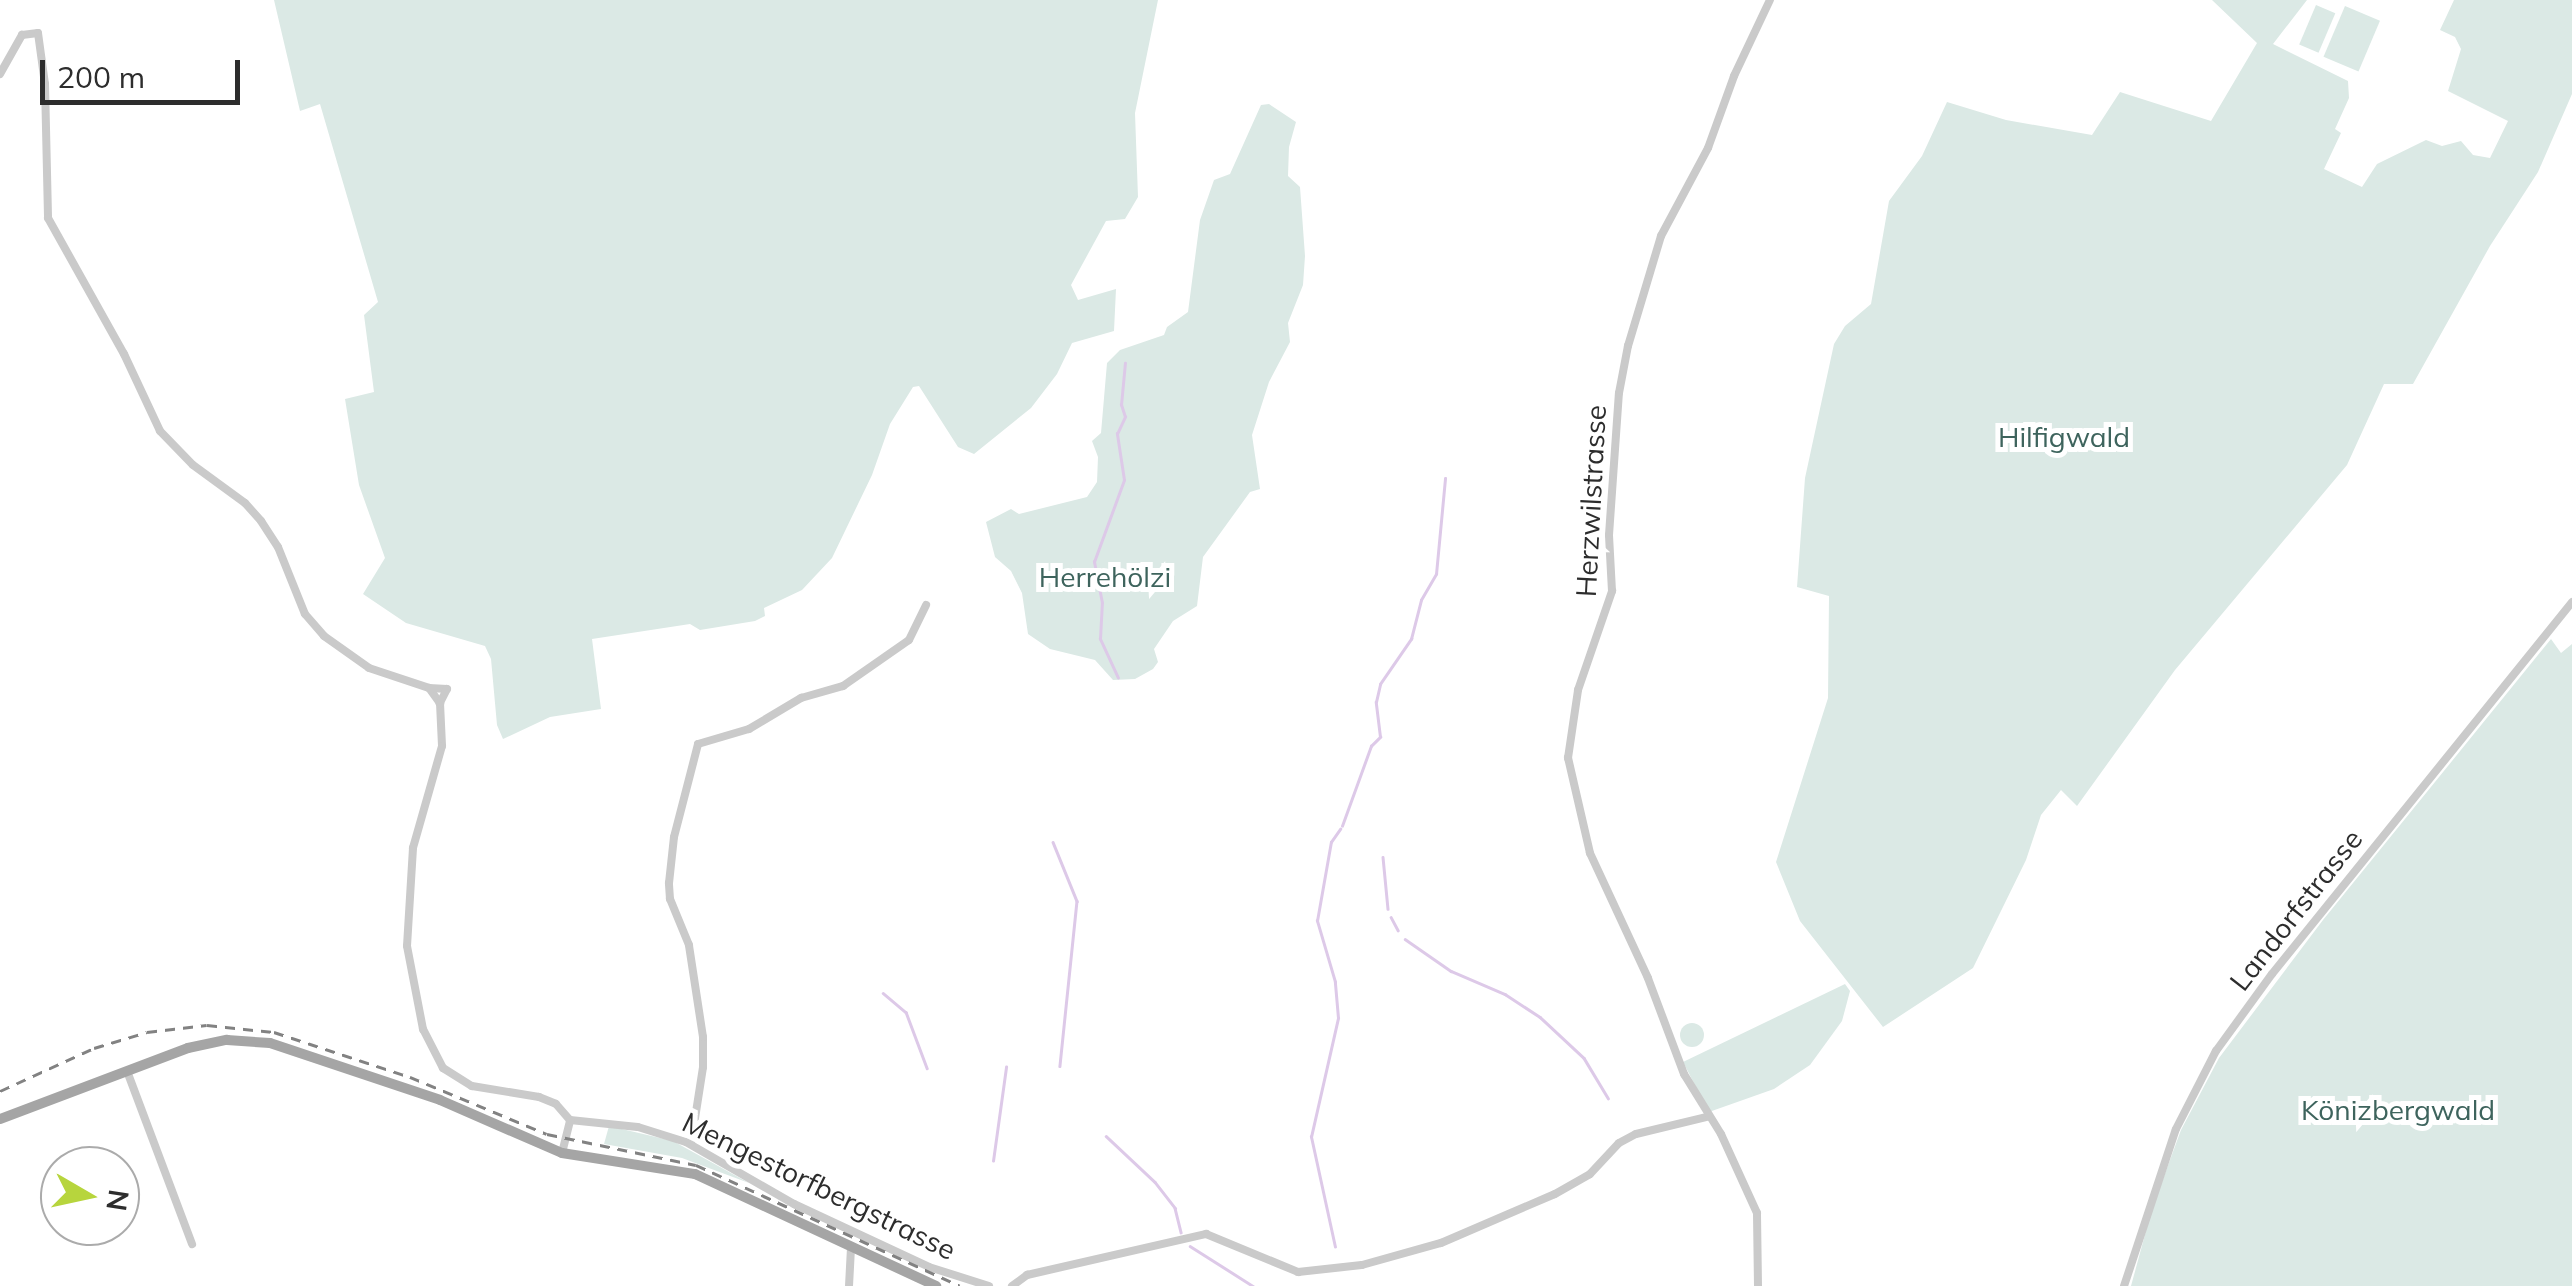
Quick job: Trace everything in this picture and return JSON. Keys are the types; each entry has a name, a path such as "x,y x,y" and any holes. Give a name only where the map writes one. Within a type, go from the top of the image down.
{"main road":[{"path":"0,1119 214,1042 270,1043 440,1100 562,1153 695,1174 936,1286"}],"street":[{"name":"Herzwilstrasse","path":"1758,1286 1757,1214 1721,1134 1684,1074 1648,978 1590,853 1571,777 1569,735 1578,690 1612,591 1609,535 1619,393 1628,346 1661,236 1708,148 1734,76 1770,0"},
{"name":"Mengestorfbergstrasse","path":"0,74 22,35 38,33 46,84 48,218 124,354 160,431 192,465 245,502 261,521 278,548 305,614 324,636 369,668 429,688 447,689 440,703 442,746 416,834 408,912 408,961 423,1029 436,1060 455,1078 472,1086 539,1096 556,1104 570,1120 648,1129 691,1144 794,1204 928,1267 989,1286"},
{"name":"Landorfstrasse","path":"2124,1286 2171,1140 2216,1051 2272,974 2572,602"},
{"path":"691,1144 704,1068 703,1038 689,945 669,883 677,821 698,744 749,728 801,698 844,686 909,640 926,605"},
{"path":"127,1071 192,1244"},
{"path":"1012,1286 1027,1275 1206,1234 1298,1272 1362,1265 1440,1243 1555,1194 1590,1174 1622,1141 1636,1134 1707,1117"},
{"path":"562,1153 570,1120"},
{"path":"849,1286 850,1247"}],"green space":[{"path":"274,0 1158,0 1135,113 1138,197 1125,219 1106,221 1071,285 1078,300 1116,289 1114,331 1072,343 1057,374 1031,408 974,454 958,447 919,386 913,387 890,424 872,475 832,558 802,590 764,608 765,616 755,621 700,630 690,624 592,639 601,709 550,717 503,739 497,725 491,659 485,646 406,623 363,594 385,558 359,485 345,399 374,392 364,315 378,302 320,104 300,111"},
{"name":"Hilfigwald","path":"2212,0 2307,0 2273,44 2348,81 2349,98 2335,129 2341,133 2324,169 2362,187 2377,164 2426,140 2442,146 2461,141 2473,155 2490,158 2508,121 2448,91 2461,49 2455,37 2440,30 2454,0 2572,0 2572,94 2538,172 2490,246 2413,384 2384,384 2347,465 2175,670 2077,806 2061,790 2041,815 2026,860 1973,968 1883,1027 1800,921 1776,862 1828,698 1829,596 1797,587 1805,478 1834,344 1845,326 1871,304 1889,201 1922,156 1947,102 2006,120 2092,135 2120,92 2211,121 2257,43"},
{"path":"2316,5 2335,13 2319,53 2299,45"},
{"path":"2345,6 2380,21 2358,71 2324,57"},
{"name":"Herrehölzi","path":"1269,104 1296,122 1289,147 1288,176 1300,187 1305,256 1303,285 1288,323 1290,342 1269,382 1252,435 1260,489 1250,492 1203,557 1197,606 1173,621 1154,649 1158,662 1153,669 1135,679 1113,680 1095,660 1050,649 1028,634 1022,593 1011,571 995,557 986,522 1011,509 1019,514 1087,497 1097,482 1098,457 1092,441 1101,433 1107,363 1120,350 1164,335 1167,327 1188,312 1200,220 1214,180 1230,174 1261,105"},
{"name":"Könizbergwald","path":"2551,639 2561,653 2572,644 2572,1286 2131,1286 2152,1209 2181,1130 2219,1058 2323,920"},
{"path":"1845,984 1850,991 1842,1021 1810,1065 1774,1089 1709,1112 1683,1062"},
{"path":"1692,1023 1704,1035 1692,1047 1680,1035"},
{"path":"609,1126 673,1141 749,1183 682,1158 604,1144"}],"waterway":[{"path":"1118,678 1100,639 1102,603 1094,562 1124,480 1117,434 1125,417 1121,405 1125,363"},
{"path":"1342,826 1371,746 1380,737 1376,702 1380,684 1411,639 1421,600 1436,574 1445,478"},
{"path":"1335,1247 1311,1137 1338,1018 1335,982 1317,921 1331,842 1340,829"},
{"path":"1053,842 1077,901 1060,1066"},
{"path":"1383,857 1388,909"},
{"path":"1391,917 1398,930"},
{"path":"1405,939 1451,971 1505,994 1540,1017 1584,1058 1608,1098"},
{"path":"883,993 906,1012 927,1068"},
{"path":"993,1161 1006,1067"},
{"path":"1106,1136 1155,1182 1175,1208 1181,1232"},
{"path":"1190,1246 1253,1286"}],"railway":[{"path":"0,1091 94,1048 147,1032 207,1025 274,1032 410,1077 547,1134 696,1165 960,1286"}]}
